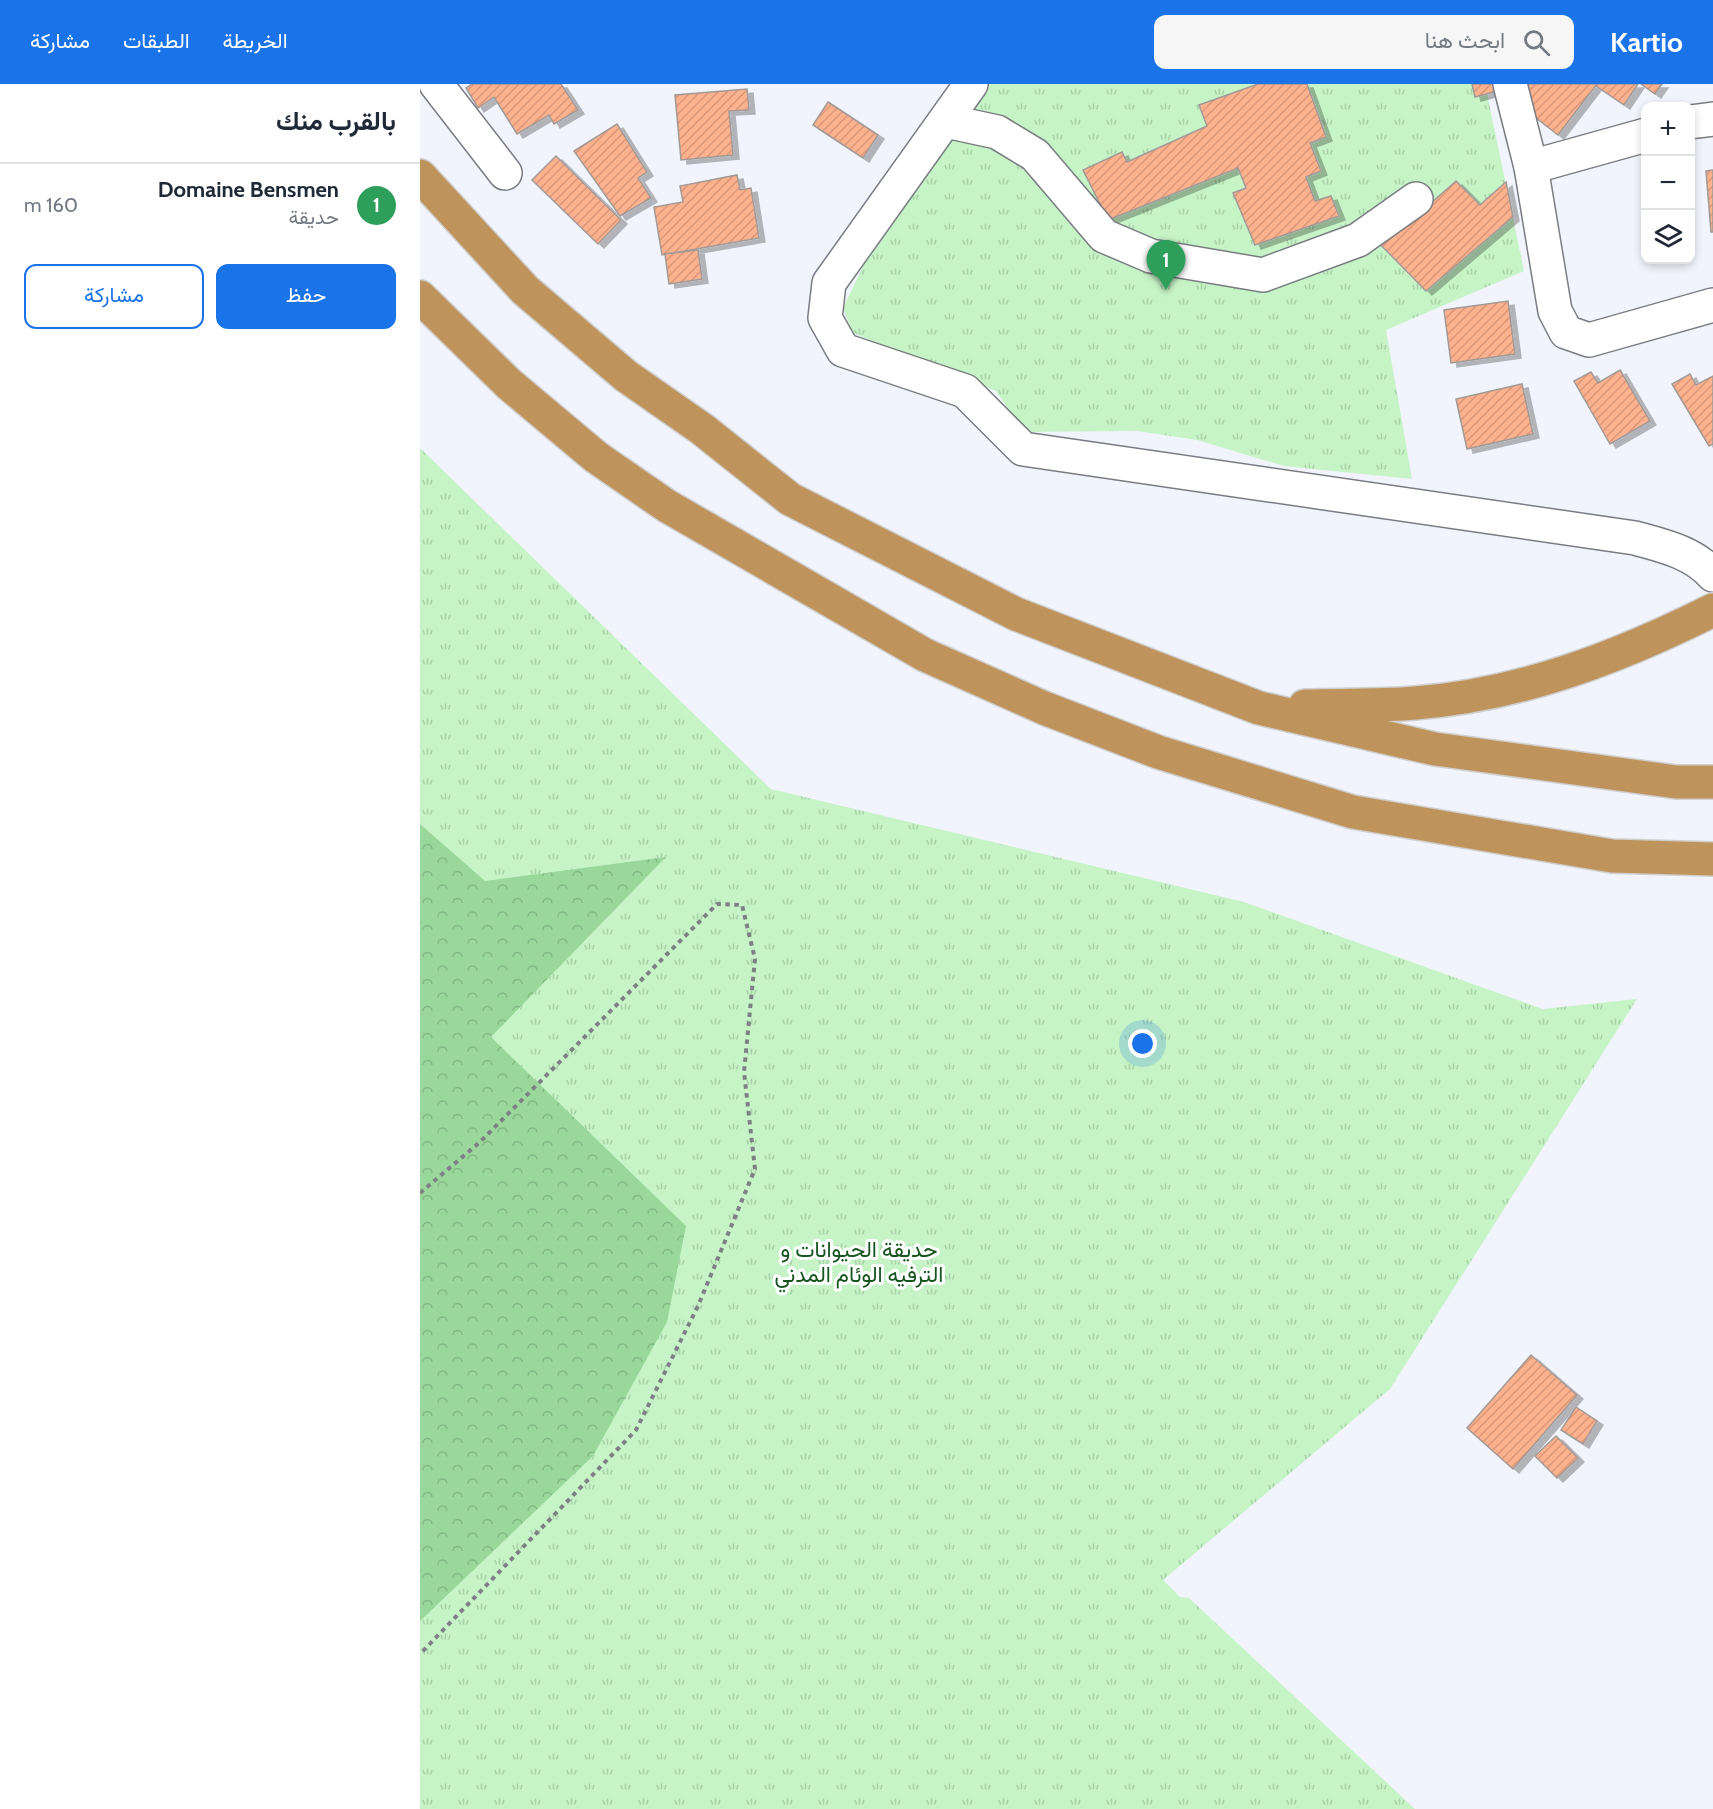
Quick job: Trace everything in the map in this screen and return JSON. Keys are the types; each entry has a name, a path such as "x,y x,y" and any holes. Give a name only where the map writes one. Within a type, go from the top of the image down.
{"highway":[{"path":"420,176 525,290 626,376 702,429 790,499 1016,614 1259,708 1435,749 1676,782 1713,782"},
{"path":"420,297 509,384 596,457 667,506 925,656 1044,708 1158,752 1353,812 1612,856 1713,859"},
{"path":"1259,708 1416,703 1506,689 1578,669 1640,646 1713,610"}],"street":[{"path":"436,84 505,173"},
{"path":"971,84 830,283 825,318 843,350 965,392 1023,449 1635,538 1679,550 1706,566 1713,575"},
{"path":"1510,84 1531,167 1555,312 1566,332 1589,340 1713,304"},
{"path":"1695,121 1713,119"},
{"path":"946,121 997,132 1035,155 1104,236 1151,256 1263,275 1358,240 1416,199"},
{"path":"1531,167 1641,136"}],"path":[{"path":"420,1193 480,1142 717,904 742,905 754,958 744,1072 755,1169 698,1306 636,1430 420,1654"}],"green space":[{"path":"987,84 1485,84 1524,271 1386,330 1412,479 1284,466 1197,440 1137,431 1024,432 996,391 853,333 843,308 870,252"},
{"name":"حديقة الحيوانات و الترفيه الوئام المدني","path":"420,448 771,789 1244,902 1543,1009 1637,999 1390,1389 1163,1580 1180,1597 1189,1598 1415,1809 420,1809"},
{"path":"420,824 485,881 666,857 491,1037 686,1226 667,1322 593,1456 420,1621"}],"building":[{"path":"472,84 561,84 578,110 554,124 549,115 517,134 494,97 478,108 466,88"},
{"path":"1258,84 1307,84 1326,137 1310,143 1321,171 1306,177 1315,201 1331,196 1339,216 1255,245 1233,193 1246,188 1238,168 1108,220 1083,170 1122,152 1127,162 1207,126 1199,105"},
{"path":"1472,84 1508,84 1509,88 1475,97"},
{"path":"1516,84 1597,84 1558,135 1522,107"},
{"path":"1598,84 1638,84 1624,105 1596,86"},
{"path":"1641,84 1662,84 1655,94"},
{"path":"747,89 749,110 729,111 733,155 681,160 675,95"},
{"path":"828,102 878,135 863,158 813,125"},
{"path":"617,124 647,172 638,178 651,198 620,216 574,151"},
{"path":"556,156 621,220 598,244 532,180"},
{"path":"1713,170 1713,232 1711,232 1706,171"},
{"path":"737,175 740,190 751,188 759,238 662,255 654,207 683,202 680,186"},
{"path":"1456,181 1480,205 1506,182 1513,217 1426,291 1375,239 1386,229 1396,234"},
{"path":"698,250 702,279 669,284 665,254"},
{"path":"1508,301 1515,354 1451,363 1444,310"},
{"path":"1620,370 1650,421 1610,444 1574,381 1591,372 1598,383"},
{"path":"1690,374 1696,385 1713,376 1713,444 1709,446 1672,384"},
{"path":"1522,384 1533,434 1467,449 1456,399"},
{"path":"1531,1355 1577,1395 1513,1469 1467,1428"},
{"path":"1576,1407 1597,1421 1583,1444 1561,1430"},
{"path":"1556,1436 1578,1458 1557,1478 1535,1456"}],"place":[{"name":"Domaine Bensmen","path":"1166,290"}]}
